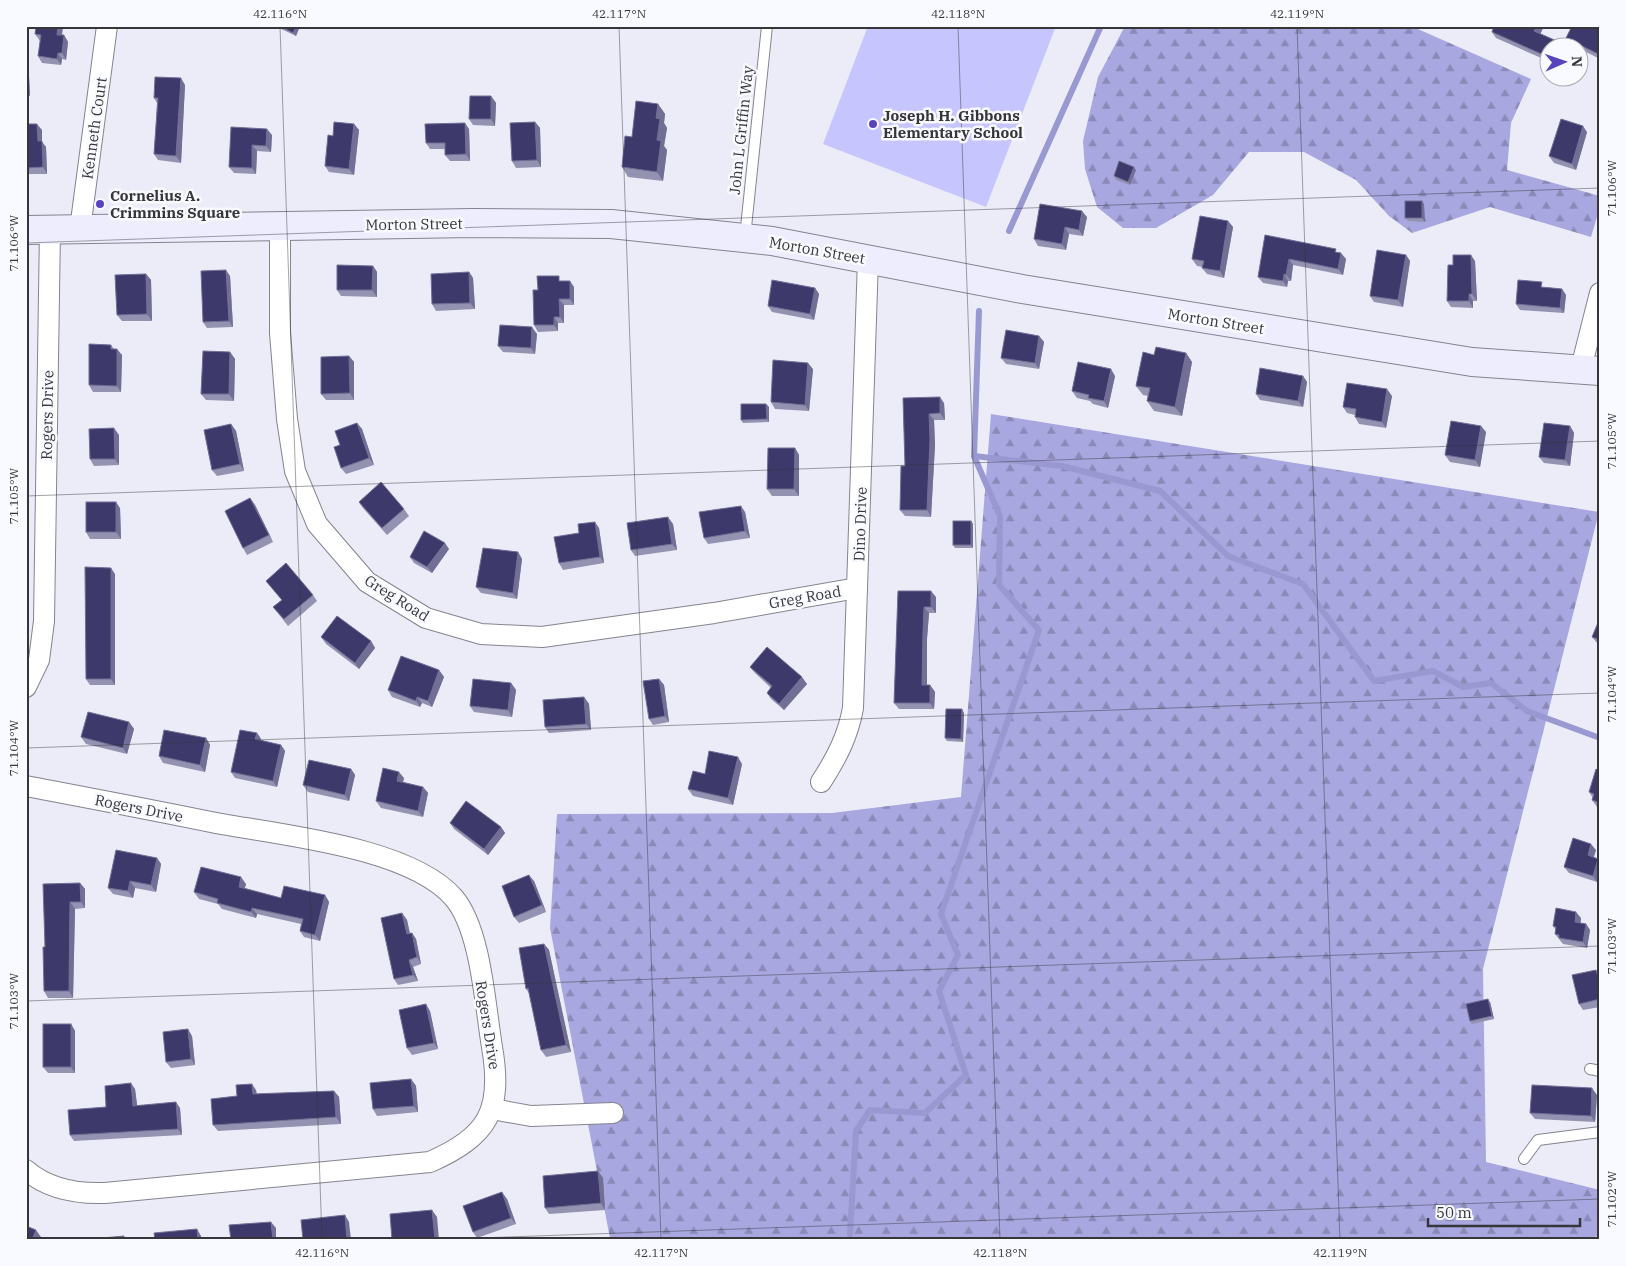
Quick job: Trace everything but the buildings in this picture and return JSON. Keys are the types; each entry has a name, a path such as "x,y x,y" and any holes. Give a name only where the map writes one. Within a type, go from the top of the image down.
{"street":[{"name":"Kenneth Court","path":"80,229 107,26"},
{"name":"Morton Street","path":"38,230 474,223 611,224 745,238 1109,304 1472,362 1590,370"},
{"name":"Greg Road","path":"280,227 280,333 287,419 295,471 317,524 367,582 426,618 481,634 542,637 714,613 857,588"},
{"name":"Rogers Drive","path":"26,687 39,660 44,621 38,230"},
{"name":"Dino Drive","path":"821,782 842,749 853,708 868,259"},
{"path":"1590,370 1600,293"},
{"name":"Rogers Drive","path":"26,786 339,846 402,865 439,884 454,899 466,917 474,942 495,1061 496,1094 486,1123 462,1146 430,1162 89,1193 57,1188 26,1170"},
{"path":"492,1110 531,1116 613,1113"}],"lane":[{"name":"John L Griffin Way","path":"745,238 767,26"},
{"path":"1524,1159 1538,1140 1600,1132"}],"green space":[{"path":"1125,26 1411,26 1531,79 1511,123 1507,170 1600,196 1600,207 1591,237 1490,207 1412,233 1389,216 1356,180 1304,152 1249,152 1213,195 1156,228 1123,228 1097,207 1085,169 1083,141 1098,77"},
{"path":"991,414 1599,512 1483,969 1486,1162 1600,1190 1600,1236 1573,1240 602,1240 610,1238 550,928 557,814 832,813 961,797"}],"shaded area":[{"path":"868,26 1056,26 986,207 823,144"}],"waterway":[{"path":"1009,231 1101,26"},
{"path":"850,1234 856,1131 870,1110 925,1113 966,1075 939,991 958,955 941,914 1039,630 999,585 1000,516 974,456 979,311"},
{"path":"974,456 1062,466 1160,491 1228,556 1303,584 1374,681 1433,671 1463,687 1491,683 1527,711 1600,738"}],"place":[{"name":"Joseph H. Gibbons Elementary School","path":"873,124"},
{"name":"Cornelius A. Crimmins Square","path":"100,204"}]}
